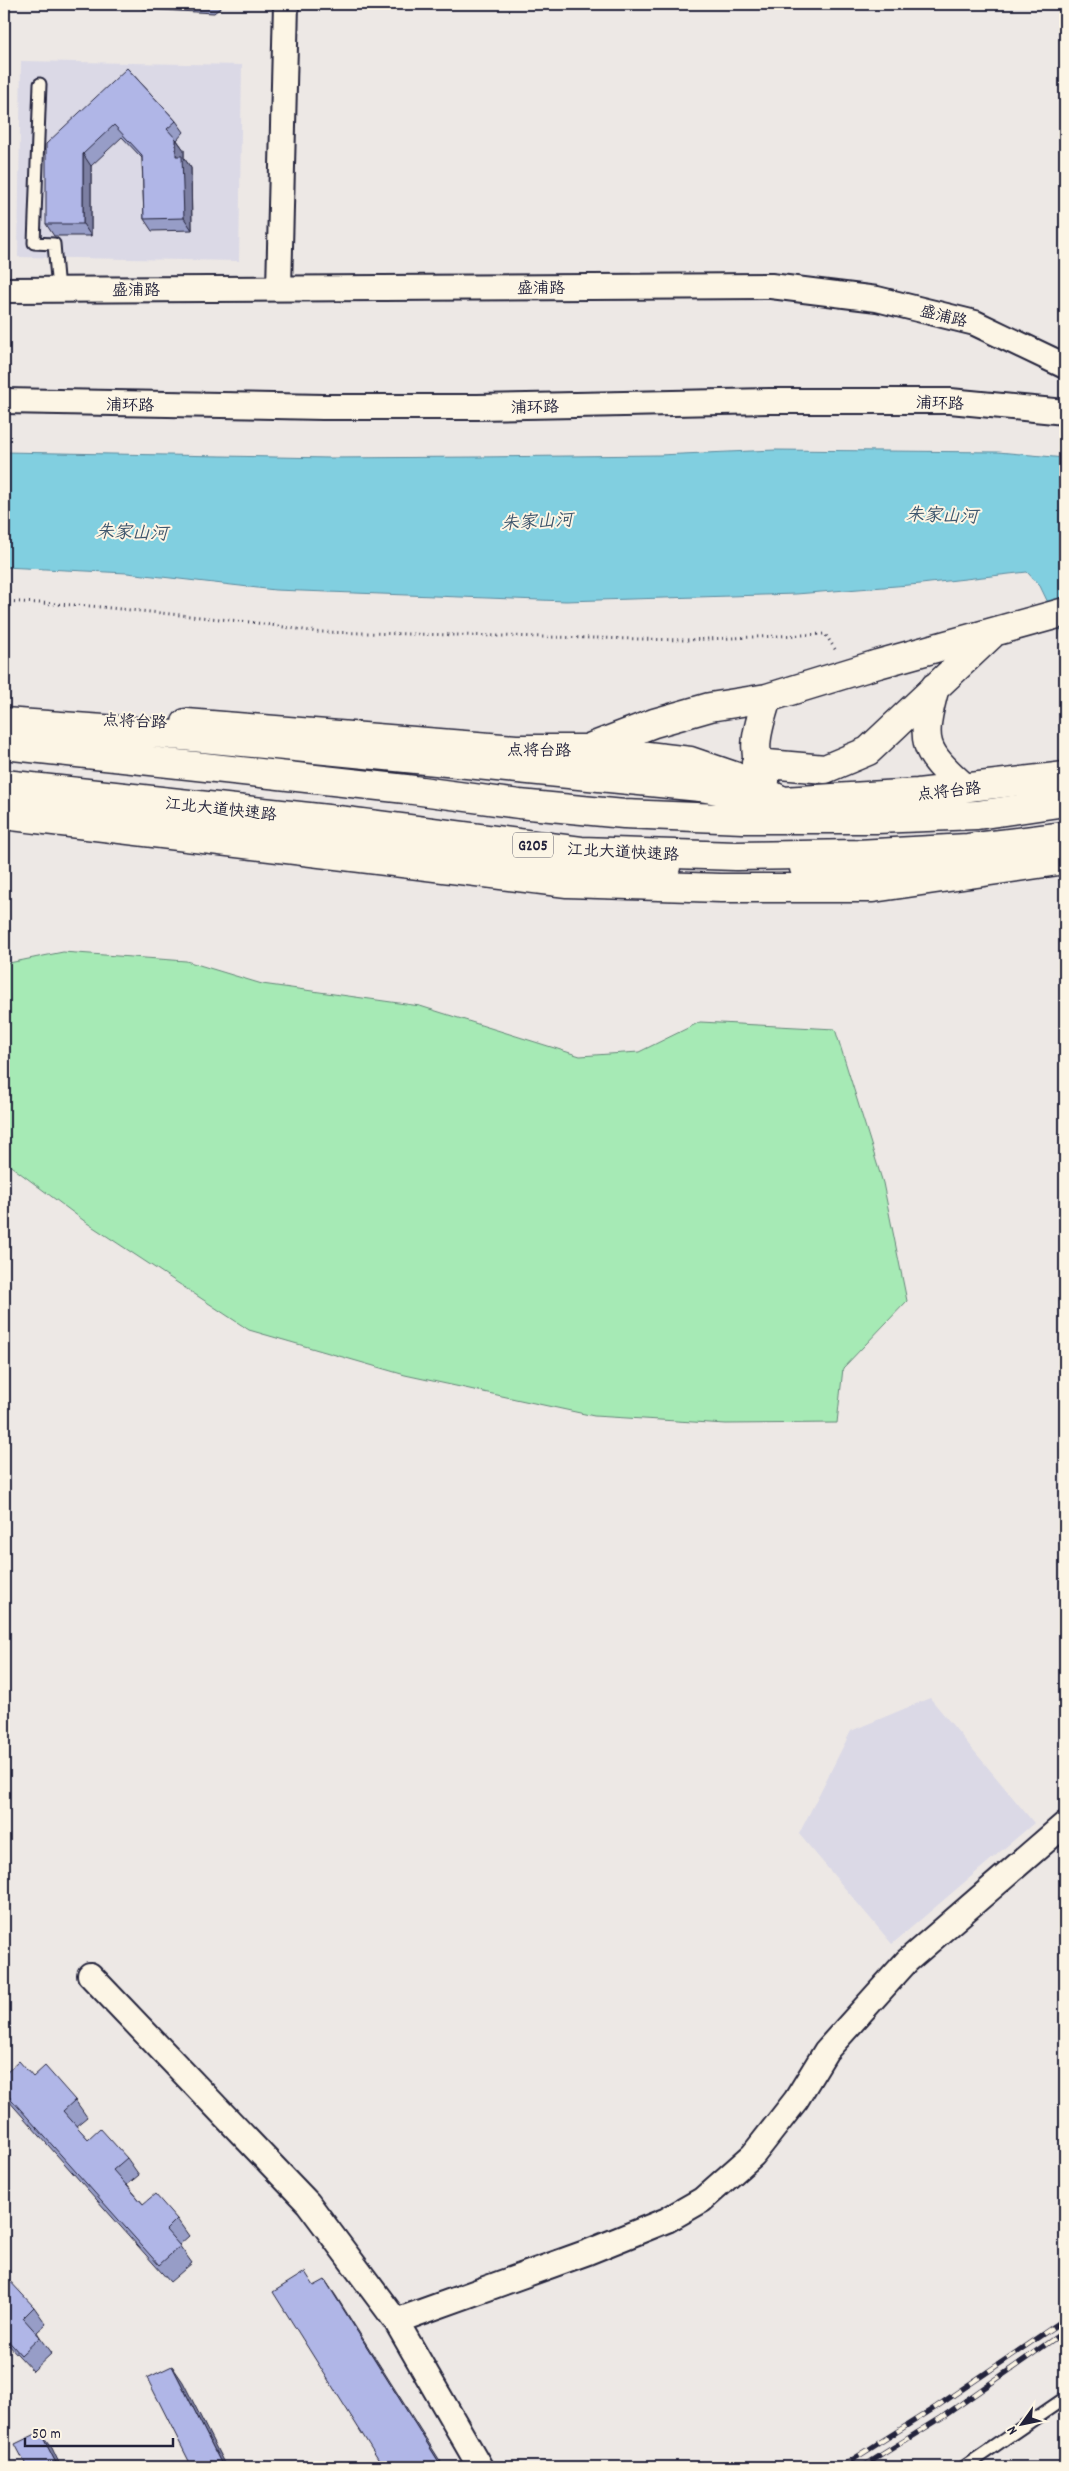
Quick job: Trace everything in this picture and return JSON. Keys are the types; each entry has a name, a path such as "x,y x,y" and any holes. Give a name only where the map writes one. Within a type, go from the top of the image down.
{"main road":[{"path":"587,749 654,723 710,706 767,698 850,672 1065,612"},
{"path":"756,763 825,769 868,751 996,630"},
{"path":"935,687 926,720 928,749 941,768 965,788"},
{"path":"767,698 757,732 756,763 767,785 783,801"},
{"name":"点将台路","path":"4,711 173,722 506,749 587,749 690,761 734,776 783,801 965,788 1065,776"},
{"path":"4,722 132,731 700,787 783,801"},
{"path":"4,745 406,789 519,804 624,814 743,819 876,819 977,815 1065,802"},
{"name":"江北大道快速路","path":"4,784 346,822 581,851 736,856 858,854 968,848 1065,836"},
{"path":"4,799 601,866 860,868 1065,859"},
{"path":"4,815 567,883 721,888 873,888 1065,859"}],"street":[{"path":"279,288 286,4"},
{"name":"盛浦路","path":"4,290 771,286 877,299 975,323 1065,366"},
{"name":"浦环路","path":"4,401 323,407 477,407 770,401 941,401 1065,412"},
{"path":"396,2321 659,2224 702,2200 753,2155 796,2100 826,2051 907,1960 1065,1824"},
{"path":"90,1975 308,2203 396,2321 480,2467"}],"lane":[{"path":"40,84 34,243 54,244 58,290"},
{"path":"964,2467 1065,2398"}],"path":[{"path":"4,601 91,606 250,622 318,632 685,640 825,634 850,672"}],"shaded area":[{"path":"21,61 242,65 239,261 18,257"},
{"path":"930,1698 1034,1823 892,1944 799,1834 851,1731"}],"green space":[{"path":"63,952 186,961 262,984 420,1006 580,1056 639,1052 700,1022 835,1029 883,1183 907,1301 843,1368 837,1423 726,1424 594,1416 405,1375 249,1330 87,1223 4,1161 4,964"}],"water":[{"name":"朱家山河","path":"775,450 998,452 1065,458 1065,638 1040,586 1027,572 921,584 796,594 566,601 275,590 127,573 4,567 4,452 330,458 659,455"}],"building":[{"path":"127,68 176,121 167,129 176,139 176,156 182,156 184,218 144,219 142,155 114,125 83,154 83,224 46,224 46,144"},
{"path":"19,2061 33,2077 45,2066 75,2100 63,2111 88,2139 100,2128 127,2158 113,2170 143,2204 155,2194 177,2219 166,2230 180,2246 159,2265 4,2091 4,2075"},
{"path":"305,2272 314,2286 325,2280 442,2467 383,2467 273,2292"},
{"path":"8,2279 34,2307 23,2318 40,2337 21,2355 4,2336 4,2283"},
{"path":"172,2366 223,2467 192,2467 147,2378"},
{"path":"40,2432 58,2467 27,2467 15,2444"}],"railway":[{"path":"841,2467 936,2407 1065,2319"},
{"path":"862,2467 941,2418 1065,2331"}]}
